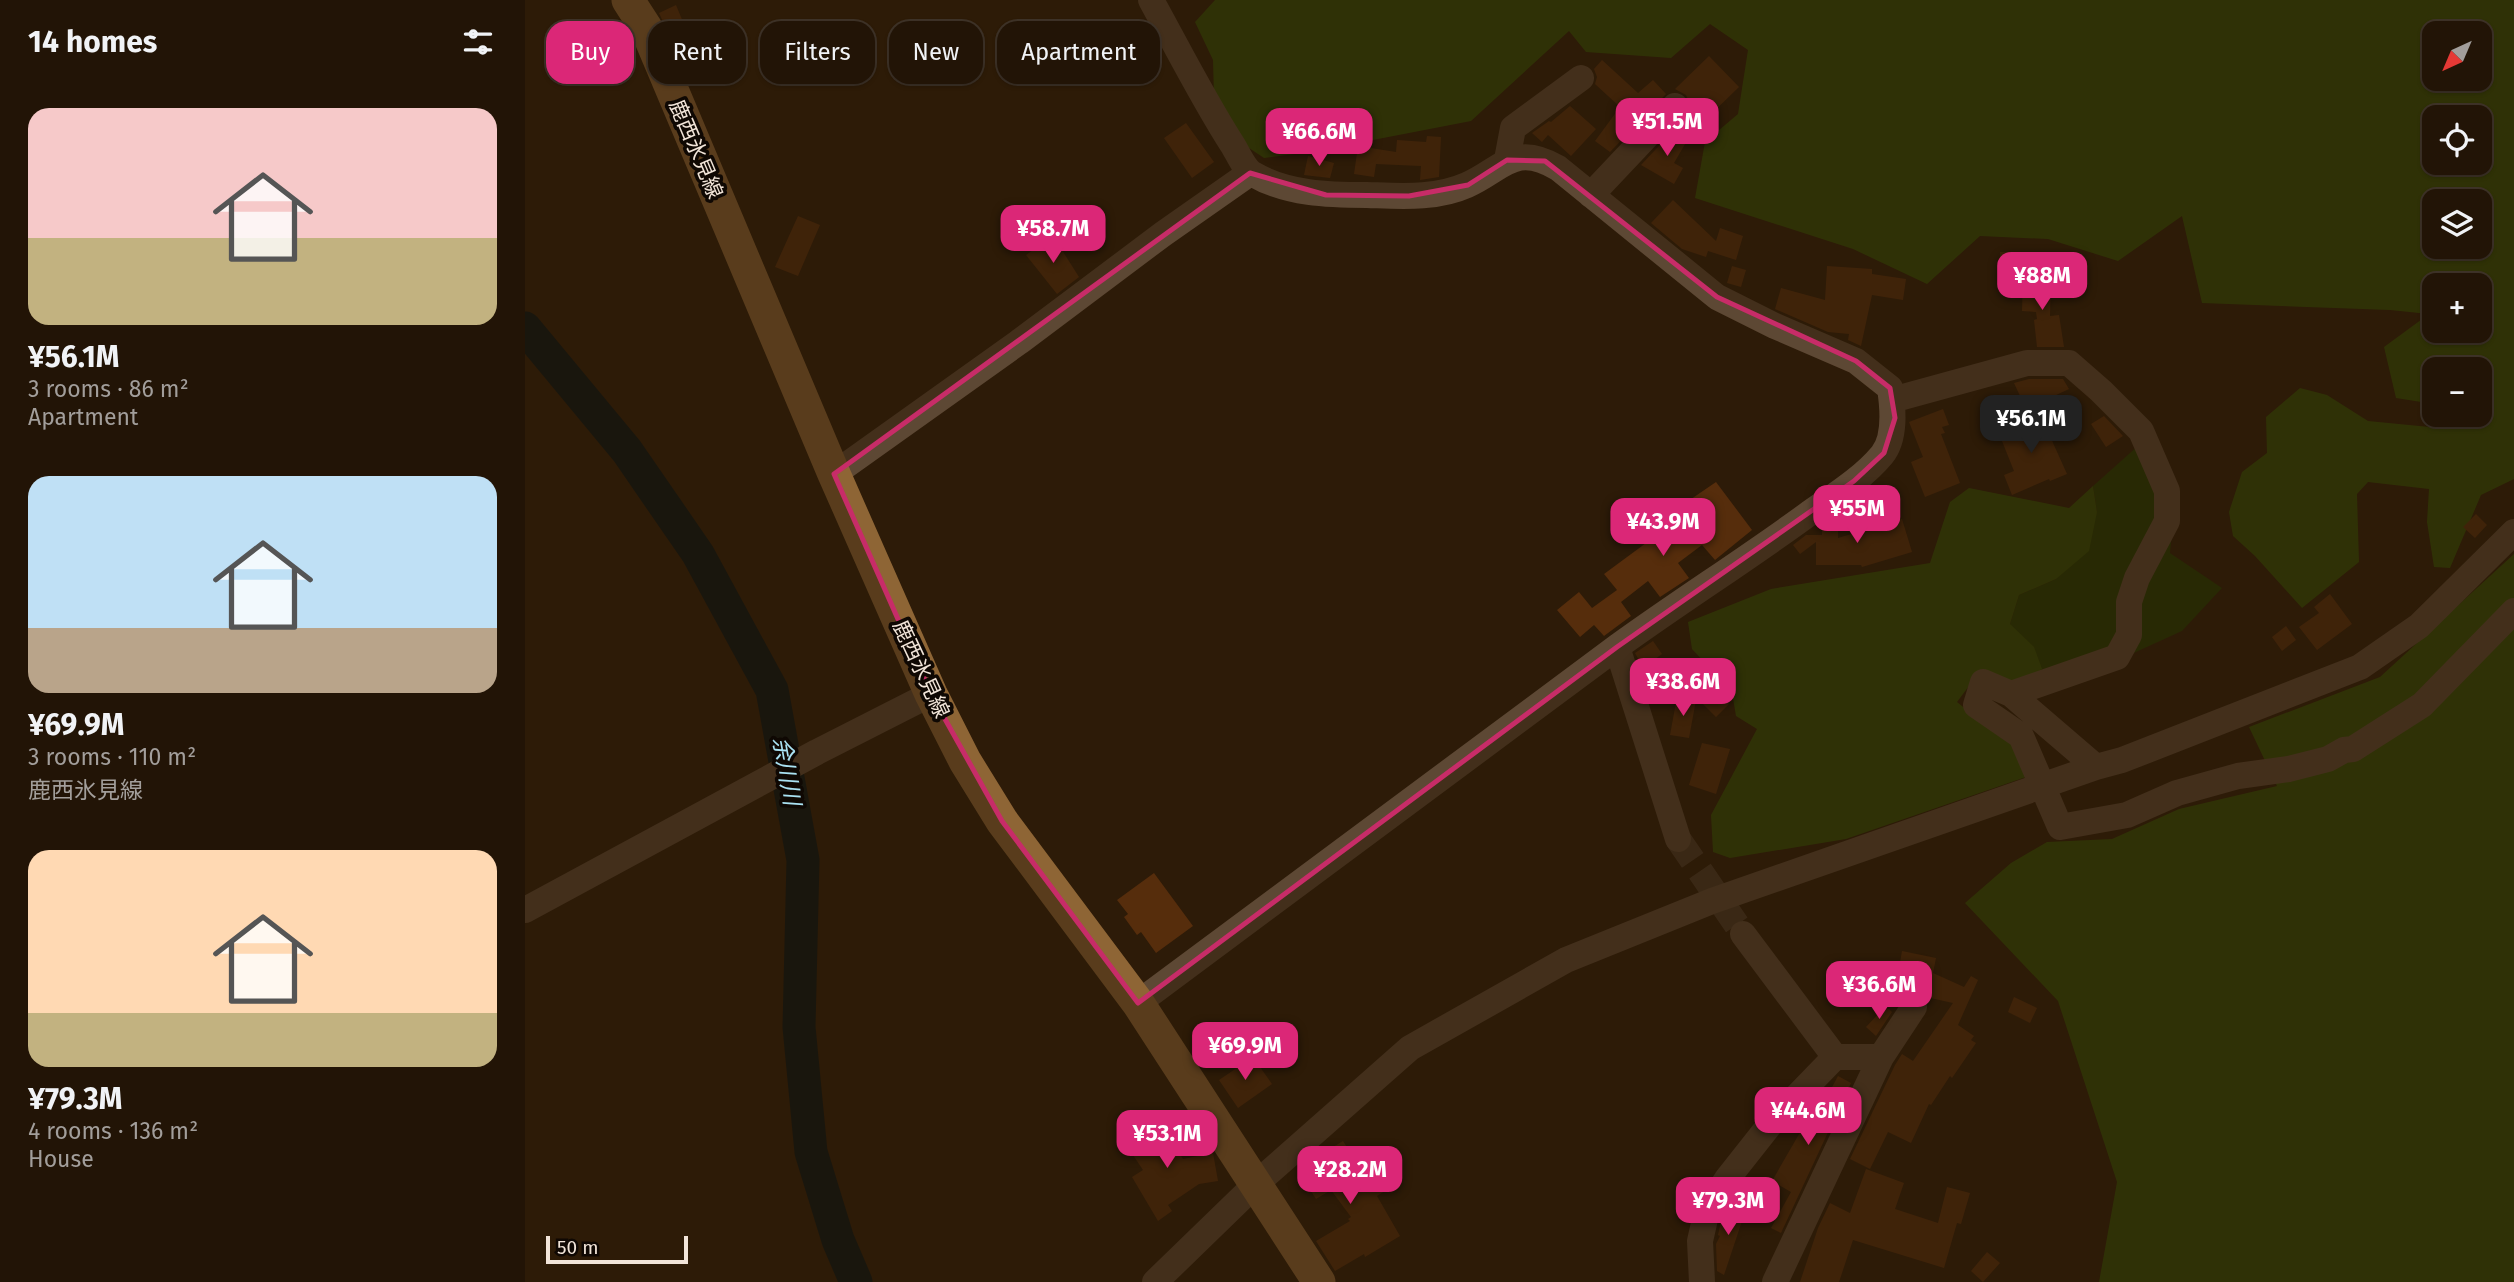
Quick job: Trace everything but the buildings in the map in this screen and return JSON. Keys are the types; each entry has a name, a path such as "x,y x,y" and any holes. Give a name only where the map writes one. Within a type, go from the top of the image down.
{"main road":[{"name":"鹿西氷見線","path":"628,0 646,28 834,474 931,694 965,761 1002,821 1138,1003 1319,1282"}],"street":[{"path":"1138,1003 1616,647 1756,552 1854,481 1884,453 1895,418 1890,388 1856,361 1717,297 1545,161 1531,157 1507,160 1468,185 1442,194 1409,196 1326,195 1281,186 1250,173 1202,97 1151,0"},
{"path":"1507,160 1513,128 1581,78"},
{"path":"1591,195 1675,106"},
{"path":"834,474 1019,342 1163,233 1250,173"},
{"path":"1892,400 2027,362 2069,363 2141,431 2167,491 2167,522 2137,578 2129,602 2129,635 2117,657 2011,694"},
{"path":"1156,1282 1257,1183 1410,1048 1566,960 1712,901 2122,760 2360,667 2419,626 2514,532"},
{"path":"2096,767 2011,694 1983,682 1976,705 2021,736 2060,827 2127,815 2177,793 2238,775 2289,769 2328,759 2380,733 2422,705 2514,611"},
{"path":"1616,647 1678,839"},
{"path":"525,910 817,752 931,694"},
{"path":"1743,934 1835,1057"},
{"path":"1775,1282 1881,1057 1914,1007"},
{"path":"1702,1282 1700,1241 1707,1210 1772,1122 1835,1057 1881,1057"}],"highlighted area":[{"path":"1507,160 1545,161 1717,297 1856,361 1890,388 1895,418 1884,453 1854,481 1617,647 1138,1003 1002,821 931,694 834,474 1250,173 1326,195 1409,196 1468,185"}],"green space":[{"path":"1215,0 2514,0 2514,479 2481,495 2450,568 2434,567 2427,522 2429,489 2368,482 2357,494 2359,562 2302,608 2233,536 2229,512 2242,472 2267,453 2266,417 2300,388 2327,395 2368,421 2440,428 2492,427 2492,357 2422,357 2422,402 2396,398 2384,347 2422,319 2422,343 2492,343 2492,273 2422,273 2422,313 2202,303 2182,216 2118,261 2048,239 1980,236 1927,284 1853,249 1695,198 1705,142 1738,114 1748,50 1710,24 1671,58 1586,52 1569,31 1471,121 1316,151 1264,158 1240,142 1214,97 1213,60 1195,22"},
{"path":"2139,445 2172,532 2170,553 2222,588 2182,631 2046,693 2010,624 2019,595 2056,579 2097,512 2093,486"},
{"path":"2093,486 2097,512 2089,551 2056,579 2019,595 2010,624 2034,647 2042,669 2023,683 1975,678 1957,702 2010,741 2026,777 1846,839 1730,858 1713,852 1711,815 1757,729 1736,716 1732,692 1692,649 1688,622 1771,589 1930,563 1950,502 1969,488 2069,508"},
{"path":"2514,554 2514,1282 2099,1282 2117,1182 2058,1001 1965,903 2011,863 2047,842 2112,839 2179,809 2277,786 2249,727 2380,677"}],"waterway":[{"name":"余川川","path":"525,328 627,451 698,554 772,690 803,860 799,1027 811,1152 838,1240 856,1282"}],"tunnel":[{"path":"1678,839 1743,934"}]}
